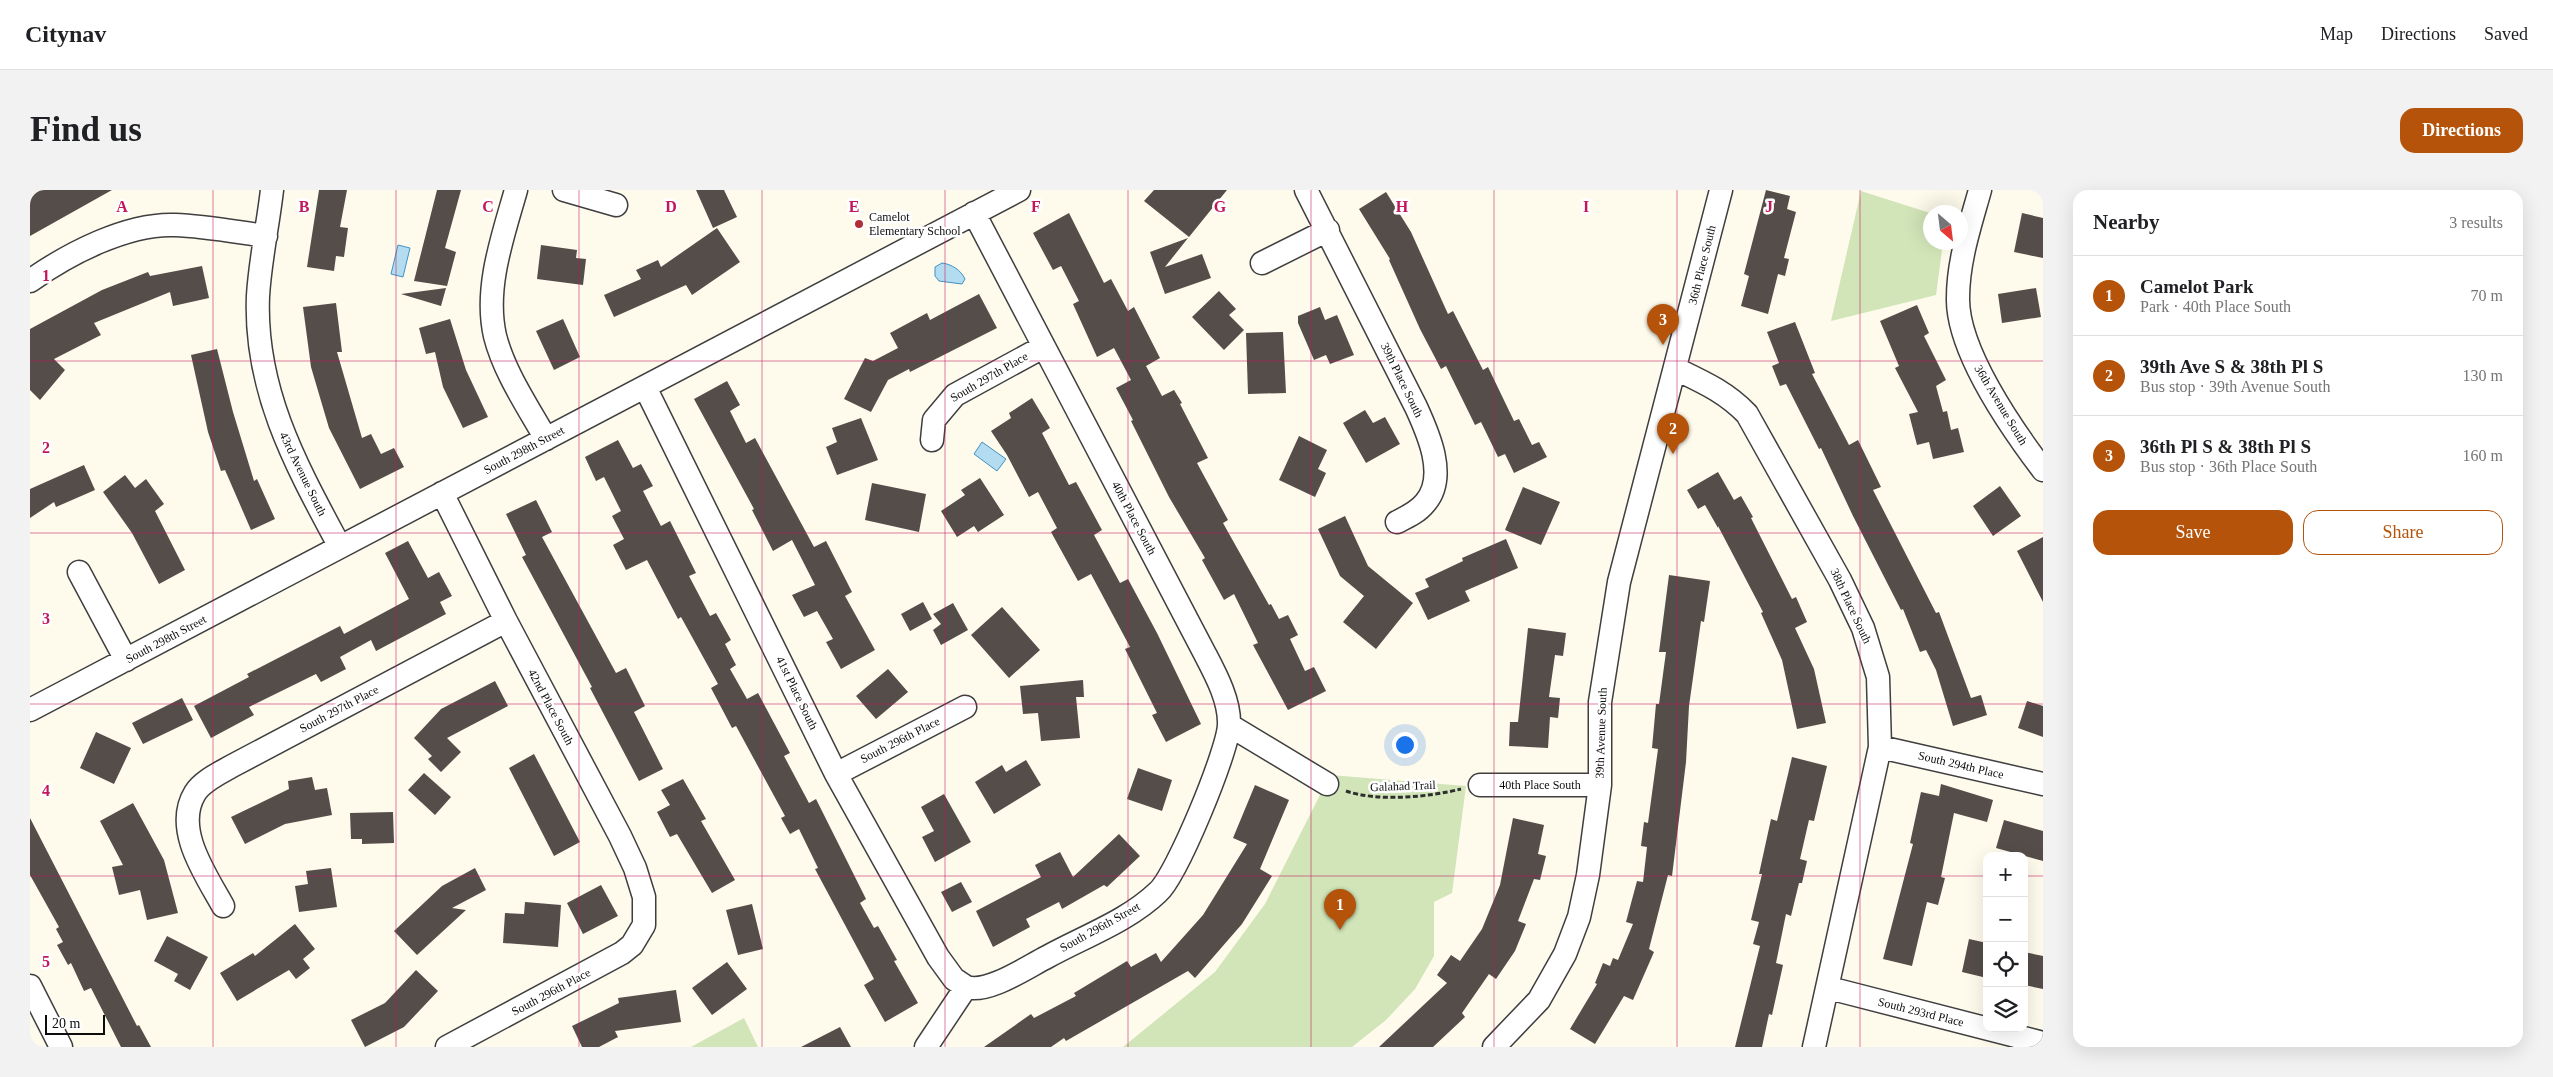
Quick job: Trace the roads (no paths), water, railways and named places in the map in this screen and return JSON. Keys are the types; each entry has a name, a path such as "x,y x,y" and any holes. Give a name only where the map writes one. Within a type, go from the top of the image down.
{"street":[{"name":"43rd Avenue South","path":"272,190 258,296 266,379 288,448 340,547"},
{"path":"516,190 493,286 492,315 496,337 503,356 546,439"},
{"path":"564,190 616,206"},
{"name":"South 298th Street","path":"30,710 1019,190"},
{"name":"39th Place South","path":"1306,190 1328,230 1416,408 1433,455 1434,481 1429,497 1419,508 1397,522"},
{"name":"36th Place South","path":"1676,369 1721,190"},
{"name":"36th Avenue South","path":"1980,190 1960,261 1958,300 1964,335 1980,372 2042,466"},
{"name":"40th Place South","path":"974,213 1042,347 1205,654 1224,697 1229,725"},
{"path":"30,281 87,249 131,231 174,225 266,236"},
{"path":"1262,263 1328,230"},
{"name":"South 297th Place","path":"932,440 934,420 955,395 1042,347"},
{"name":"38th Place South","path":"1676,369 1732,398 1748,414 1840,580 1863,628 1876,669 1881,712 1880,747 1829,988 1814,1047"},
{"name":"39th Avenue South","path":"1494,1047 1539,1000 1565,954 1579,917 1588,875 1600,786 1600,702 1619,582 1676,369"},
{"name":"41st Place South","path":"646,387 836,774 938,958 954,979 966,987"},
{"name":"42nd Place South","path":"442,493 506,621 628,852 644,897 646,912 644,925"},
{"path":"80,572 126,660"},
{"name":"South 297th Place","path":"223,906 190,840 188,813 195,793 201,785 232,766 506,621"},
{"name":"South 296th Place","path":"836,774 964,707"},
{"path":"1229,725 1327,784"},
{"name":"South 296th Street","path":"966,987 976,989 1000,981 1131,912 1159,891 1179,861 1225,747 1229,725"},
{"name":"South 294th Place","path":"1880,747 2043,784"},
{"name":"40th Place South","path":"1480,785 1600,786"},
{"name":"South 296th Place","path":"447,1047 612,960 632,945 644,925"},
{"path":"30,986 61,1047"},
{"path":"926,1047 966,987"},
{"name":"South 293rd Place","path":"1829,988 2043,1043"}],"water":[{"path":"398,245 410,248 403,277 391,274"},
{"path":"942,263 952,266 961,273 965,279 962,284 939,281 935,276 935,267"},
{"path":"982,442 1006,459 997,471 974,454"}],"place":[{"name":"Camelot Elementary School","path":"859,224"},
{"name":"36th Pl S & 38th Pl S","path":"1663,345"},
{"name":"39th Ave S & 38th Pl S","path":"1673,454"},
{"name":"Camelot Park","path":"1340,930"}]}
